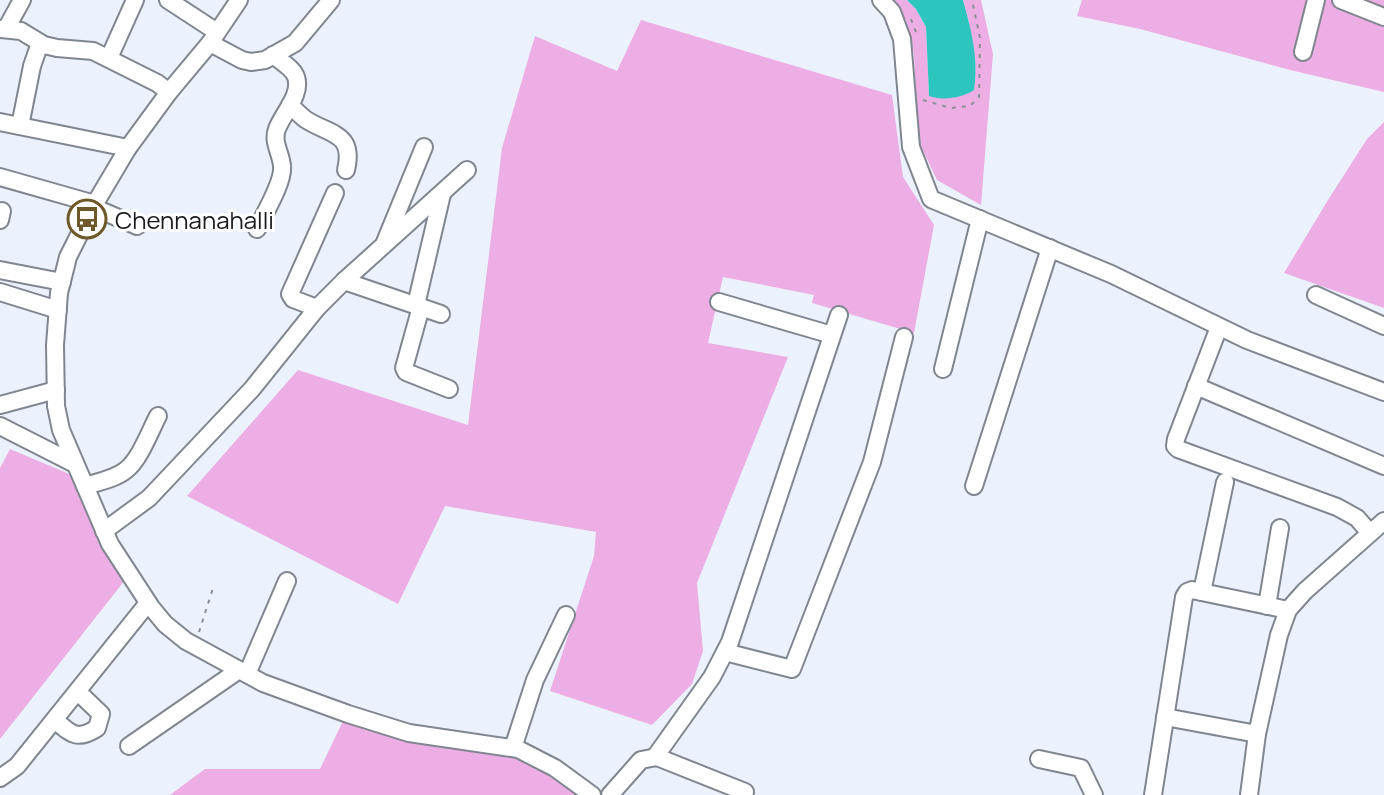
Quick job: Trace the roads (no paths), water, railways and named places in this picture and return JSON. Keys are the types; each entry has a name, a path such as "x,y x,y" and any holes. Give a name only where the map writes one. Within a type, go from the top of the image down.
{"street":[{"path":"22,0 3,29 21,31 40,43 57,48 93,51 169,92"},
{"path":"109,58 135,0"},
{"path":"168,0 242,60 251,62 265,60 295,43 331,0"},
{"path":"239,0 128,148 68,257 55,345 56,406 61,430 104,531 148,603 165,624 194,645 263,683 409,733 513,748 555,768 592,795"},
{"path":"881,0 892,12 902,39 911,147 931,199 1111,274 1247,340 1384,392"},
{"path":"1303,52 1316,0"},
{"path":"1341,0 1384,17"},
{"path":"20,126 40,43"},
{"path":"257,229 280,179 283,166 275,137 295,95 297,81 295,74 273,55"},
{"path":"290,105 306,120 344,141 349,157 346,170"},
{"path":"0,122 128,148"},
{"path":"384,247 424,147"},
{"path":"104,531 149,498 252,389 317,308 467,170"},
{"path":"0,177 94,206 137,226"},
{"path":"442,192 404,368 406,372 449,389"},
{"path":"317,308 293,299 290,294 335,193"},
{"path":"943,369 980,219"},
{"path":"974,486 1050,248"},
{"path":"0,270 62,282"},
{"path":"344,281 441,314"},
{"path":"0,292 58,310"},
{"path":"1316,295 1384,326"},
{"path":"719,302 832,335"},
{"path":"655,757 712,677 730,642 839,315"},
{"path":"1219,327 1175,446 1337,507 1357,518 1370,533"},
{"path":"725,652 792,669 872,462 904,337"},
{"path":"1196,386 1384,466"},
{"path":"0,405 56,390"},
{"path":"85,486 128,469 158,416"},
{"path":"0,426 75,464"},
{"path":"1202,592 1225,482"},
{"path":"1249,795 1257,734 1279,635 1288,610 1384,521"},
{"path":"1267,606 1280,528"},
{"path":"129,746 243,672 287,581"},
{"path":"1153,795 1187,592 1192,590 1288,610"},
{"path":"0,778 17,766 148,603"},
{"path":"513,748 535,680 566,615"},
{"path":"55,720 75,735 83,736 97,728 101,714 78,692"},
{"path":"1165,717 1257,734"},
{"path":"610,795 641,760 655,757 745,792"},
{"path":"1039,759 1081,768 1094,795"}],"place":[{"name":"Chennanahalli","path":"87,219"}]}
